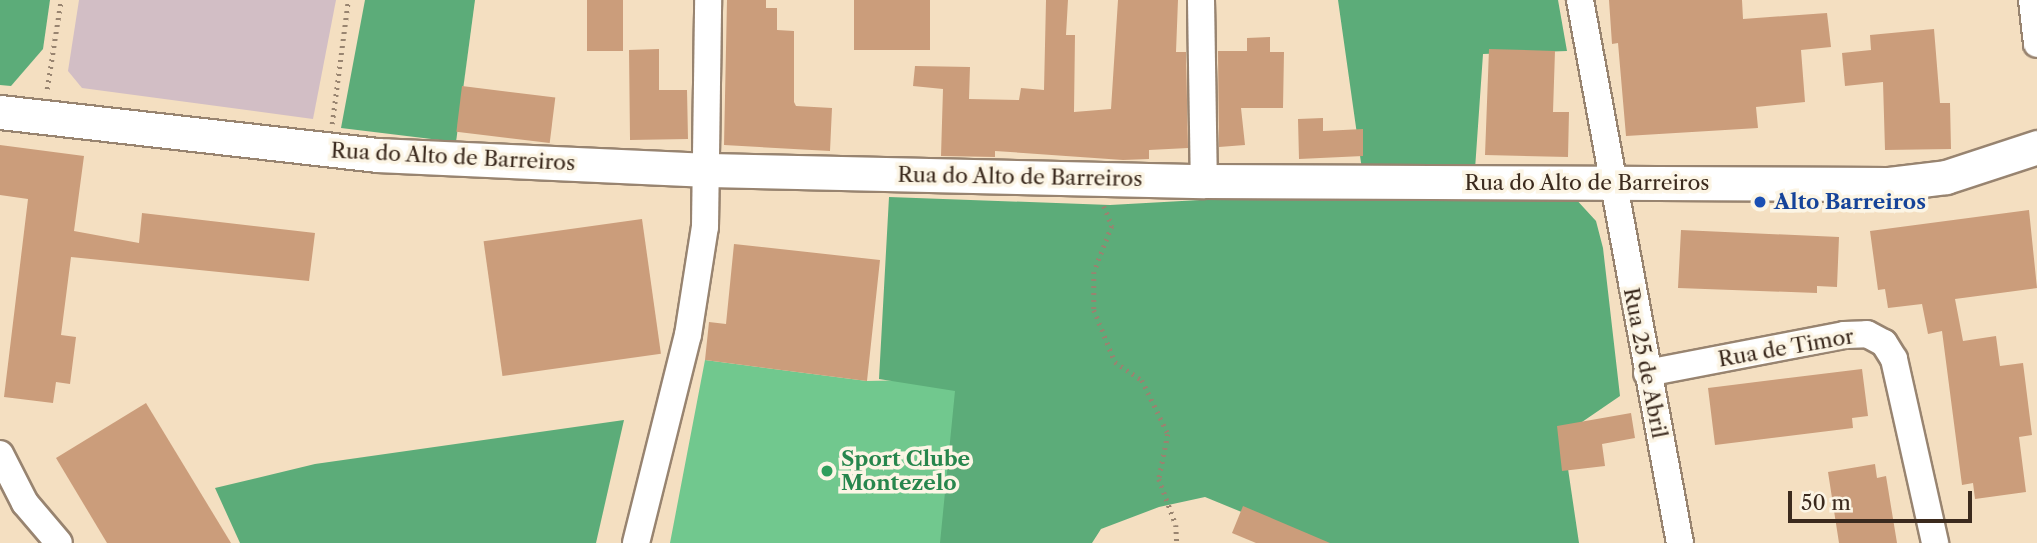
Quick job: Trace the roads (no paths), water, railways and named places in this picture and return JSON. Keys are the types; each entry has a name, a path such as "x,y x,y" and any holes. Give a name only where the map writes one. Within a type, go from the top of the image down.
{"street":[{"path":"636,543 688,335 709,170 708,0"},
{"path":"1201,0 1204,181"},
{"name":"Rua 25 de Abril","path":"1580,0 1611,182 1680,543"},
{"path":"2032,0 2037,44"},
{"name":"Rua do Alto de Barreiros","path":"0,113 329,149 709,170 1204,181 1889,184 1946,177 2037,148"},
{"name":"Rua de Timor","path":"1647,373 1844,335 1867,334 1884,342 1894,359 1935,543"},
{"path":"0,454 25,503 59,543"}],"place":[{"name":"Alto Barreiros","path":"1760,202"},
{"name":"Sport Clube Montezelo","path":"827,471"}]}
